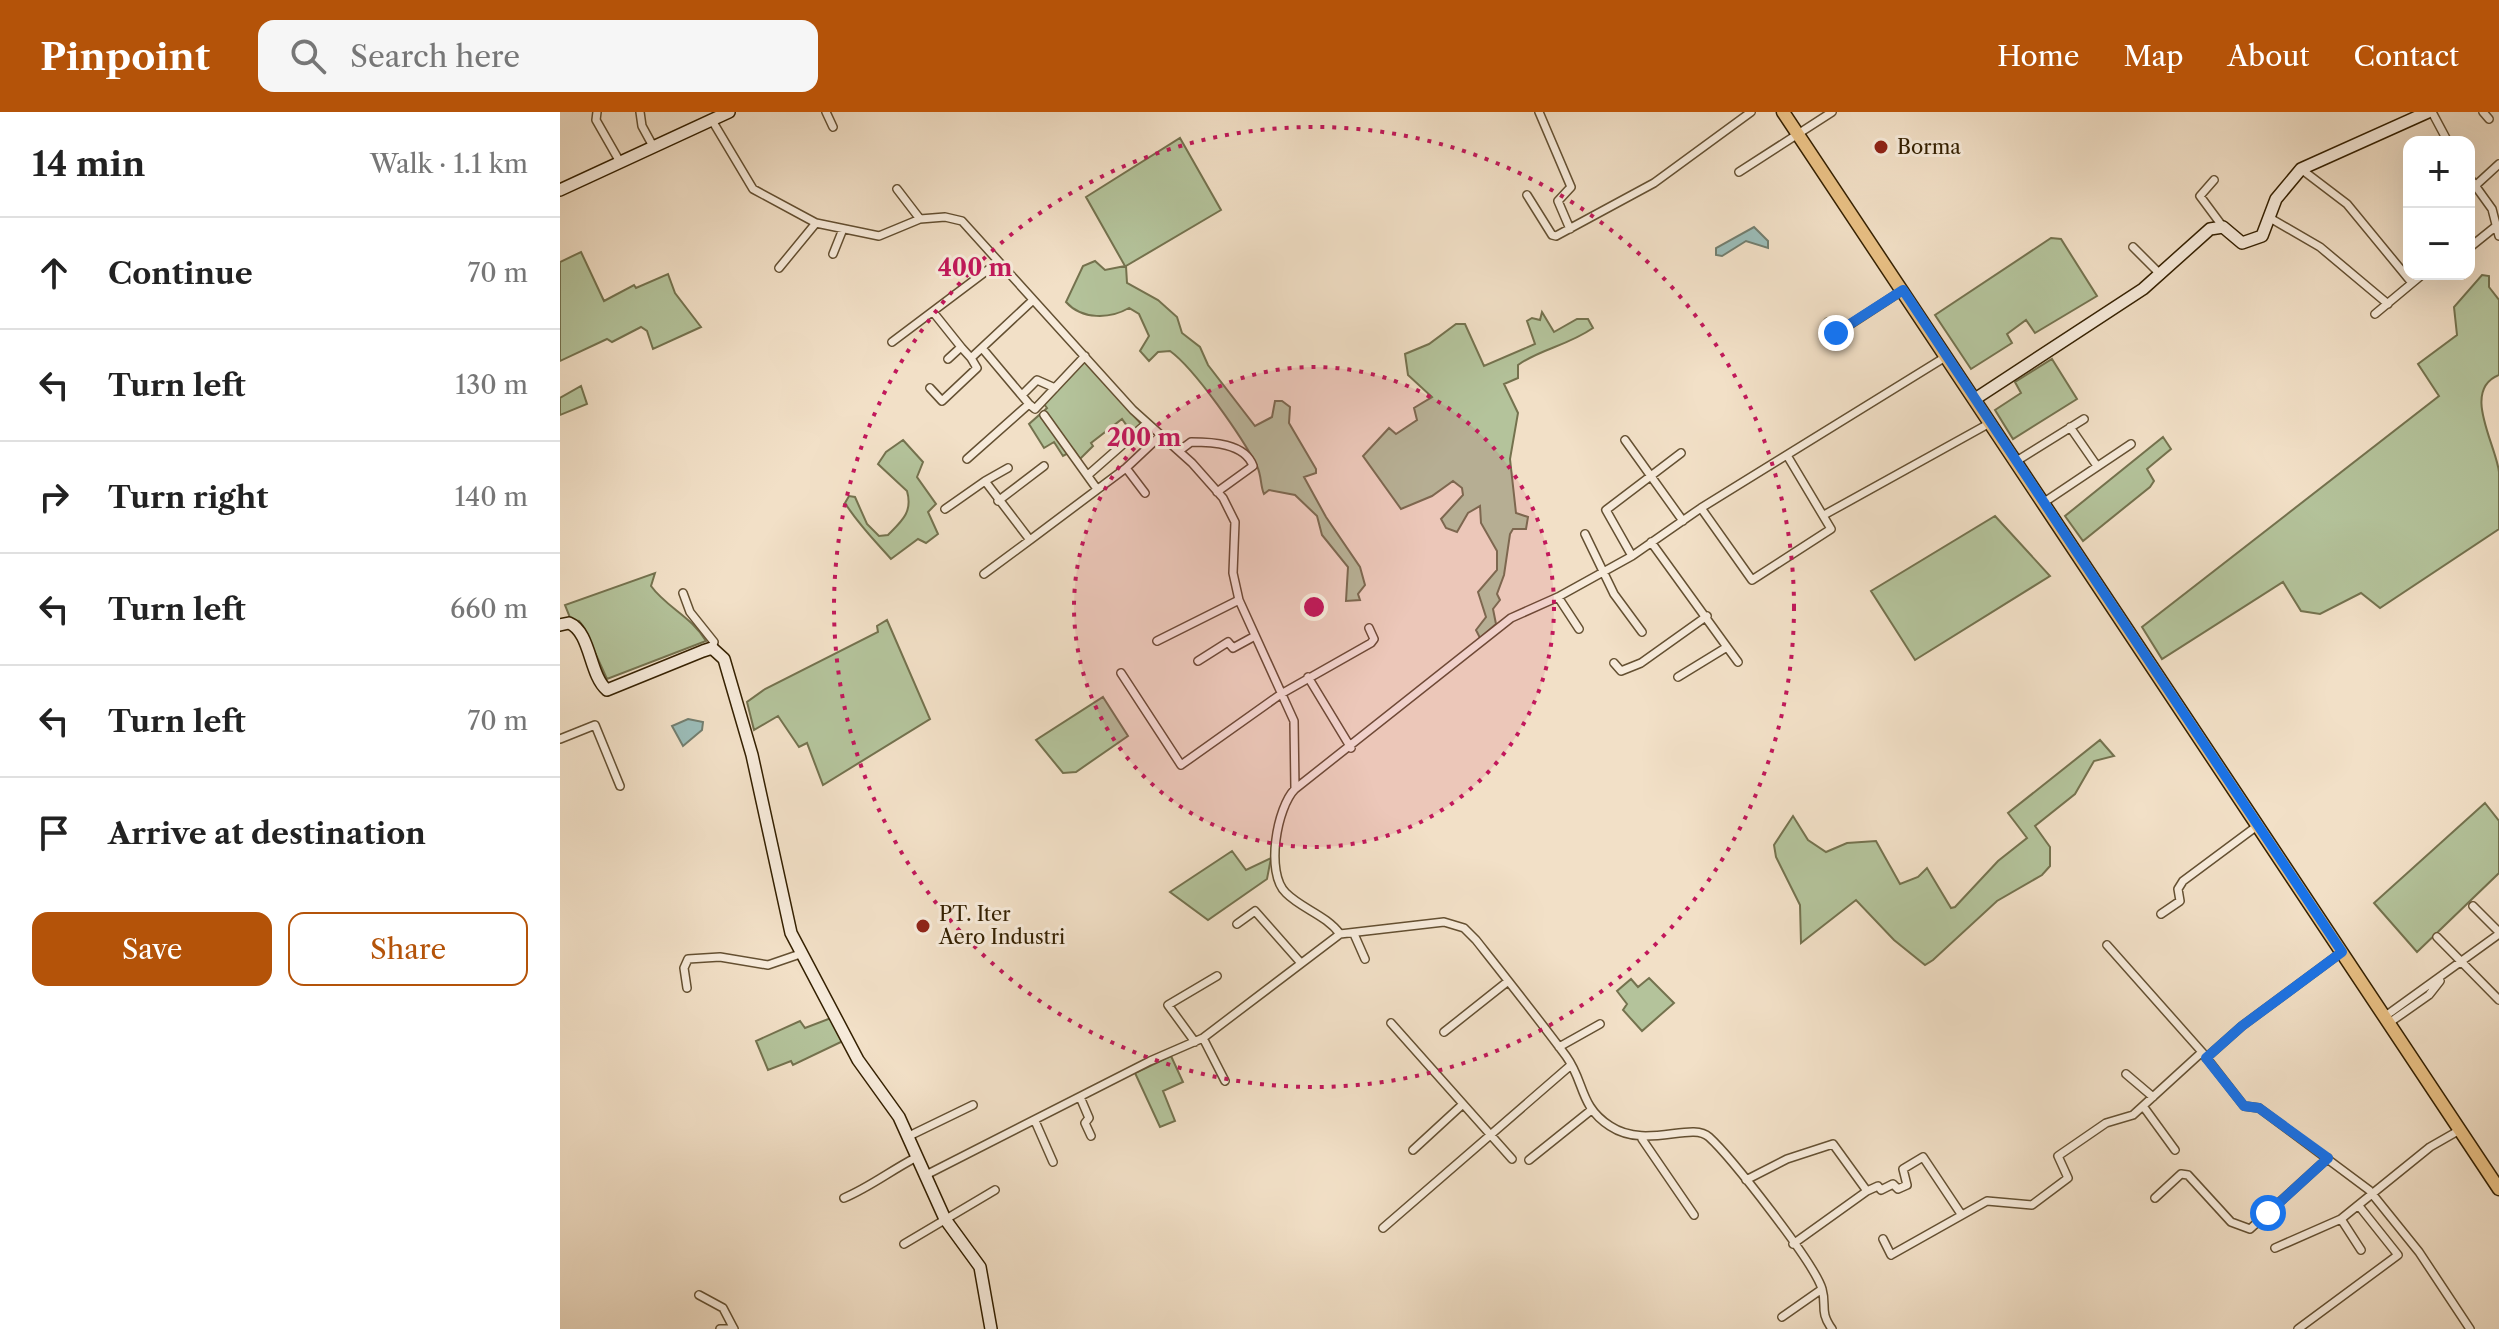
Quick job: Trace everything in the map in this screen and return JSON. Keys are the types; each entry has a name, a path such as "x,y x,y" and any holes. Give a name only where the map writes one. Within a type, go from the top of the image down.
{"main road":[{"path":"1783,112 2499,1189"}],"street":[{"path":"597,112 596,120 620,162"},
{"path":"640,112 641,124 654,148"},
{"path":"826,112 833,127"},
{"path":"1539,112 1571,187 1558,201 1570,229"},
{"path":"1527,195 1552,235 1570,229 1654,183 1751,112"},
{"path":"1739,172 1832,112"},
{"path":"2214,180 2200,196 2236,240 2248,244 2262,236 2280,191 2301,169 2430,112 2444,136"},
{"path":"560,190 722,116 753,189 816,223 884,236 920,219 945,217 962,221 974,230 997,263 1146,424 1179,451 1217,492 1235,522 1233,573 1239,600 1294,721 1295,789"},
{"path":"2499,164 2475,186 2492,209 2499,236"},
{"path":"2301,169 2347,204 2412,283"},
{"path":"897,189 920,219"},
{"path":"2270,218 2320,247 2388,304"},
{"path":"779,268 816,223"},
{"path":"1975,399 2161,275 2206,232 2223,227"},
{"path":"2475,243 2495,227"},
{"path":"833,254 843,229"},
{"path":"2133,247 2161,275"},
{"path":"892,342 997,263"},
{"path":"2375,314 2416,280"},
{"path":"1828,322 1837,333 1903,290"},
{"path":"971,358 1032,301"},
{"path":"930,388 942,401 978,367 933,312"},
{"path":"948,359 961,347"},
{"path":"982,348 1035,409 1085,356"},
{"path":"1832,1329 1822,1313 1822,1289 1793,1244 1746,1180 1705,1134 1694,1131 1642,1139 1619,1132 1590,1111 1571,1065 1559,1047 1476,940 1457,924 1444,922 1340,934 1287,895 1278,881 1280,816 1284,803 1295,789 1351,748 1511,618 1558,597 1632,556 1701,508 1947,356"},
{"path":"1023,394 1037,380 1055,388"},
{"path":"967,459 1029,404"},
{"path":"1044,415 1097,489"},
{"path":"2015,462 2084,419"},
{"path":"1824,515 1990,423"},
{"path":"1088,475 1146,424"},
{"path":"2070,427 2097,466"},
{"path":"984,574 1126,468 1160,436"},
{"path":"1625,440 1683,521"},
{"path":"1179,451 1191,442 1206,442 1228,446 1249,457 1253,466 1217,492"},
{"path":"2043,503 2131,444"},
{"path":"1632,556 1606,510 1681,453"},
{"path":"1701,508 1750,581 1831,529 1788,457"},
{"path":"998,501 1044,466"},
{"path":"945,509 1008,468"},
{"path":"1126,468 1145,493"},
{"path":"985,481 1030,540"},
{"path":"1585,534 1614,594 1642,632"},
{"path":"1651,542 1738,662"},
{"path":"560,625 576,626 602,686 607,690 712,648 714,642 690,612 683,593"},
{"path":"1558,597 1579,629"},
{"path":"1157,641 1239,600"},
{"path":"1614,663 1621,671 1636,666 1707,616"},
{"path":"1121,673 1181,765 1281,694 1371,643 1374,639 1369,628"},
{"path":"1198,661 1228,642 1233,648 1255,636"},
{"path":"1678,677 1727,647"},
{"path":"712,648 724,659 732,682 759,785 785,914 858,1060 899,1117 945,1219 980,1267 991,1329"},
{"path":"1308,677 1351,748"},
{"path":"560,739 595,725 620,786"},
{"path":"2161,914 2180,901 2178,889 2183,881 2257,826"},
{"path":"2386,1020 2499,933 2473,906"},
{"path":"1237,924 1255,911 1300,962"},
{"path":"924,1176 1199,1040 1300,962 1328,947 1340,934"},
{"path":"1354,934 1365,959"},
{"path":"2437,937 2499,1000"},
{"path":"2107,945 2204,1055 2244,1106 2259,1108 2328,1158 2372,1195 2419,1252 2470,1329"},
{"path":"1883,1239 1891,1255 1961,1214 1993,1200 2027,1206 2038,1203 2068,1178 2058,1156 2106,1123 2133,1115 2204,1055 2342,952"},
{"path":"687,988 684,968 688,959 720,957 771,965 803,953"},
{"path":"1217,976 1168,1005 1199,1040 1225,1081"},
{"path":"1444,1032 1507,982"},
{"path":"1391,1023 1512,1159"},
{"path":"1559,1047 1600,1024"},
{"path":"1383,1228 1571,1065"},
{"path":"2126,1074 2153,1097"},
{"path":"1080,1097 1089,1118 1085,1123 1091,1136"},
{"path":"1413,1150 1463,1104"},
{"path":"907,1137 973,1105"},
{"path":"2143,1106 2175,1150"},
{"path":"1529,1160 1590,1111"},
{"path":"1035,1121 1053,1162"},
{"path":"2275,1248 2341,1219 2430,1147 2458,1131"},
{"path":"1642,1139 1694,1215"},
{"path":"1746,1180 1787,1159 1833,1144 1867,1191"},
{"path":"1793,1244 1867,1191 1878,1186 1881,1190 1893,1184 1898,1189 1907,1185 1903,1169 1924,1157 1961,1214"},
{"path":"844,1198 876,1184 889,1172 915,1158"},
{"path":"2155,1198 2181,1174 2188,1175 2231,1222 2250,1229 2328,1158"},
{"path":"904,1244 995,1190"},
{"path":"2298,1329 2399,1255 2359,1206"},
{"path":"2341,1219 2361,1250"},
{"path":"1782,1317 1822,1289"},
{"path":"699,1295 723,1308 734,1329 720,1329"}],"green space":[{"path":"1180,138 1221,210 1126,266 1127,283 1158,300 1177,317 1182,333 1200,347 1208,365 1255,426 1272,417 1275,401 1282,401 1290,407 1289,423 1316,469 1316,473 1304,477 1326,517 1360,567 1365,585 1358,594 1360,600 1346,601 1348,567 1322,535 1317,516 1295,495 1269,490 1264,494 1259,470 1250,453 1192,372 1170,351 1158,352 1149,361 1140,351 1149,336 1139,314 1129,308 1105,316 1088,315 1066,302 1083,266 1095,261 1105,270 1125,266 1086,197"},
{"path":"2051,238 2061,239 2097,296 2035,333 2026,320 2007,334 2012,343 1971,369 1935,315"},
{"path":"581,252 604,301 634,285 636,288 668,274 675,293 701,327 653,349 647,331 641,327 612,342 607,339 560,361 560,262"},
{"path":"2482,275 2489,276 2489,287 2499,300 2499,375 2488,382 2482,405 2499,472 2499,529 2380,608 2361,593 2320,614 2301,611 2283,582 2162,659 2142,627 2439,396 2418,364 2457,335 2454,307"},
{"path":"1542,312 1554,332 1577,319 1588,319 1593,328 1518,365 1518,378 1504,384 1518,413 1510,459 1516,513 1528,517 1526,529 1513,529 1510,534 1504,575 1497,594 1500,600 1493,609 1496,624 1480,638 1476,630 1486,617 1478,592 1497,570 1497,551 1481,523 1480,506 1468,513 1457,532 1446,528 1441,519 1463,495 1462,488 1453,481 1432,496 1401,509 1363,456 1389,428 1396,434 1417,420 1414,408 1432,397 1408,375 1405,354 1429,344 1456,324 1465,324 1484,366 1535,344 1527,321 1532,318 1540,320"},
{"path":"1083,358 1142,425 1132,433 1122,419 1091,443 1093,446 1080,459 1074,450 1063,456 1054,442 1044,448 1029,424 1047,408 1041,400"},
{"path":"2052,359 2077,399 2013,439 1995,410 2021,393 2015,382"},
{"path":"581,386 587,404 560,415 560,398"},
{"path":"2163,437 2171,449 2147,469 2154,481 2150,487 2083,541 2065,516"},
{"path":"903,440 923,462 917,477 936,504 928,512 938,534 926,543 918,539 891,559 845,503 849,496 855,497 867,524 879,536 888,535 898,525 909,505 907,491 878,464 886,452"},
{"path":"1995,516 2050,576 1915,660 1871,591"},
{"path":"655,573 651,586 694,625 706,641 607,679 583,626 579,621 571,620 565,605"},
{"path":"887,620 930,719 823,785 807,743 799,747 778,716 754,730 747,702 765,689 878,632 877,626"},
{"path":"1103,697 1128,736 1076,772 1063,773 1036,740"},
{"path":"2100,740 2114,756 2094,761 2075,794 2035,826 2050,847 2050,866 2042,875 1997,901 1933,960 1925,965 1894,940 1856,900 1801,943 1800,905 1776,857 1774,845 1793,816 1808,840 1826,852 1847,843 1876,841 1900,884 1918,877 1927,868 1951,908 1998,861 2027,838 2008,813"},
{"path":"2485,803 2499,821 2499,873 2417,952 2374,903"},
{"path":"1232,851 1246,870 1271,858 1267,879 1208,920 1170,892"},
{"path":"1649,978 1674,1003 1642,1031 1623,1010 1627,1004 1617,991 1631,979 1638,987"},
{"path":"831,1018 843,1041 793,1065 791,1061 768,1070 756,1041 800,1021 805,1028"},
{"path":"1171,1056 1183,1082 1163,1091 1175,1121 1160,1127 1135,1073"}],"water":[{"path":"1754,227 1768,241 1768,248 1746,241 1722,256 1716,255 1716,248"},
{"path":"688,719 703,722 702,730 683,746 672,726"}],"place":[{"name":"Borma","path":"1881,147"},
{"name":"PT. Iter Aero Industri","path":"923,926"}],"route":[{"path":"1836,333 1903,290 2342,952 2242,1026 2206,1058 2246,1108 2259,1108 2328,1158 2268,1213"}]}
